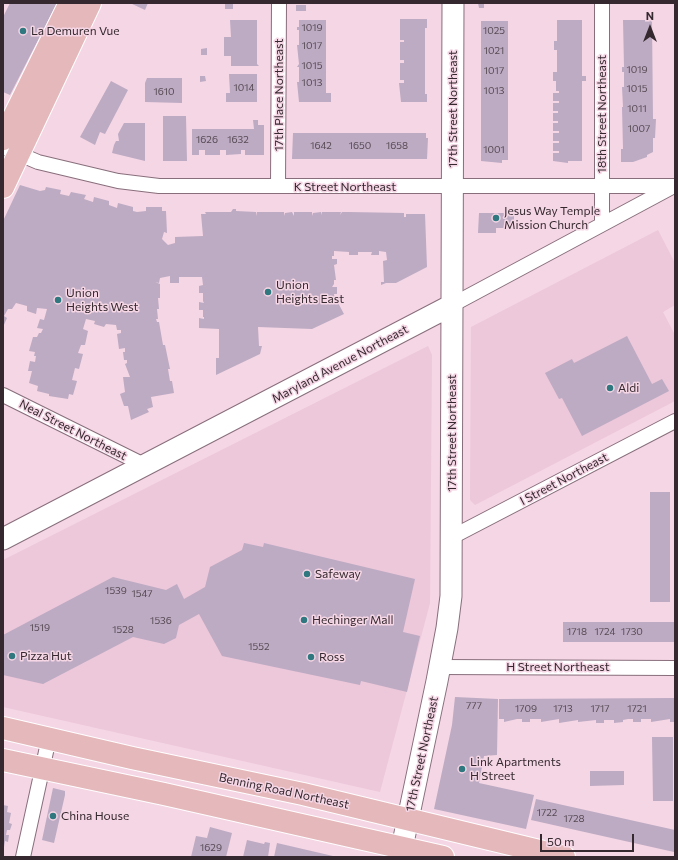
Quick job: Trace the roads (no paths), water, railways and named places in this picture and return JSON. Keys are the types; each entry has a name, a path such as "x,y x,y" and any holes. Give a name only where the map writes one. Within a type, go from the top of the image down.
{"main road":[{"path":"3,138 70,3"},
{"path":"3,187 11,150 90,3"},
{"name":"17th Street Northeast","path":"401,853 440,667 449,612 452,537 453,3"},
{"name":"Maryland Avenue Northeast","path":"3,540 452,305"},
{"name":"Benning Road Northeast","path":"3,728 132,758 303,794 564,857"},
{"path":"3,760 164,794 401,853 443,857"}],"street":[{"name":"17th Place Northeast","path":"278,186 279,3"},
{"name":"18th Street Northeast","path":"602,3 602,224"},
{"name":"K Street Northeast","path":"11,150 38,162 132,184 174,186 452,188 675,186"},
{"name":"Maryland Avenue Northeast","path":"452,305 675,186"},
{"name":"Neal Street Northeast","path":"3,395 144,465"},
{"name":"I Street Northeast","path":"452,537 675,421"},
{"name":"H Street Northeast","path":"440,667 675,668"},
{"path":"23,857 49,738"}],"place":[{"name":"La Demuren Vue","path":"23,31"},
{"name":"Jesus Way Temple Mission Church","path":"496,218"},
{"name":"Union Heights East","path":"268,292"},
{"name":"Union Heights West","path":"58,300"},
{"name":"Aldi","path":"610,388"},
{"name":"Safeway","path":"307,574"},
{"name":"Hechinger Mall","path":"304,620"},
{"name":"Pizza Hut","path":"12,656"},
{"name":"Ross","path":"311,657"},
{"name":"Link Apartments H Street","path":"462,769"},
{"name":"China House","path":"53,816"}]}
